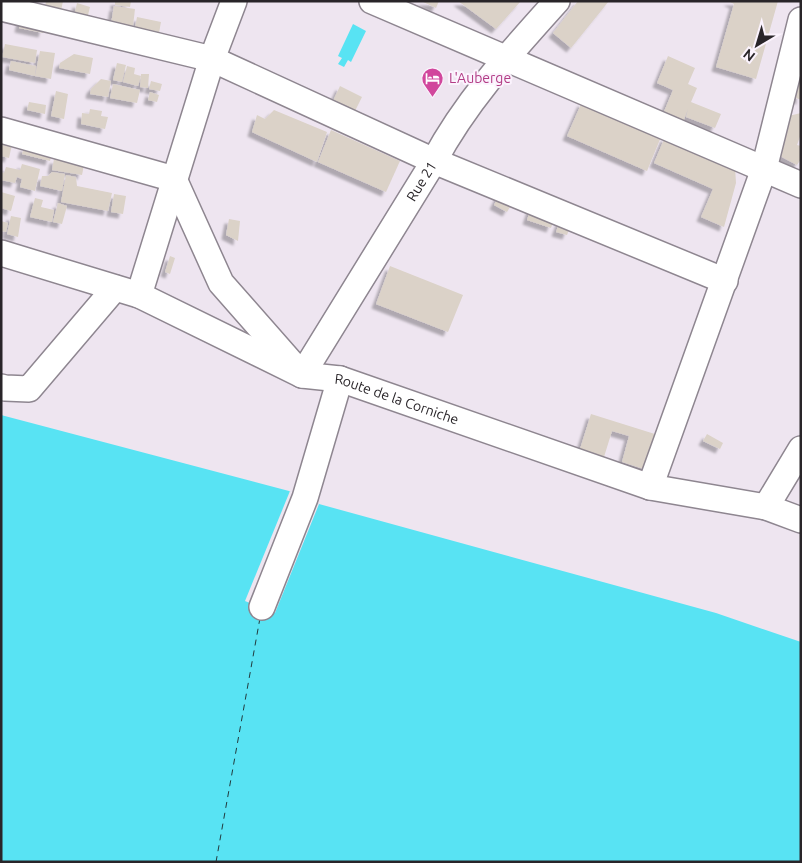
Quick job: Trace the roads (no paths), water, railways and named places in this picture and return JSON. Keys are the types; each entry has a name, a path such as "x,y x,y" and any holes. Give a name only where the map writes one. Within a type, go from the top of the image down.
{"street":[{"path":"138,295 212,59 234,1"},
{"path":"372,1 801,185"},
{"name":"Rue 21","path":"302,375 434,161 448,134 506,58 557,1"},
{"path":"1,8 212,59 434,161 725,281"},
{"path":"650,487 764,169 801,20"},
{"path":"1,130 174,179 221,282 302,375"},
{"name":"Route de la Corniche","path":"1,253 138,295 302,375 340,379 650,487 766,507 801,520"},
{"path":"1,387 29,389 115,288"},
{"path":"262,607 305,498 340,379"},
{"path":"766,507 801,449"}],"water":[{"path":"353,24 366,31 351,62 348,60 344,67 338,64 342,58 338,56"},
{"path":"1,415 289,491 319,504 716,613 801,642 801,862 1,862"}],"place":[{"name":"L'Auberge","path":"433,97"}]}
